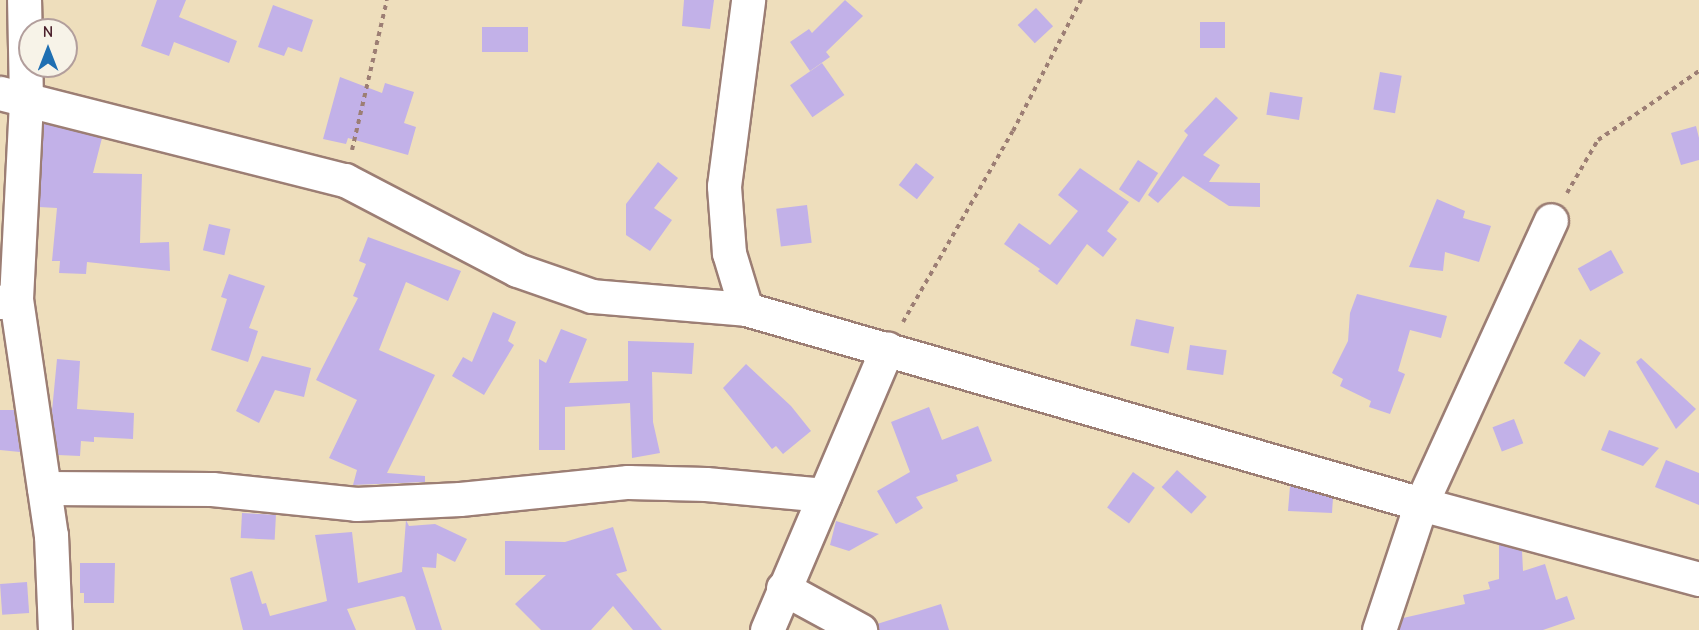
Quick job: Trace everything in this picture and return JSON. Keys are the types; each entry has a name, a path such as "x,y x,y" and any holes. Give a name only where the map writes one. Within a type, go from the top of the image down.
{"street":[{"path":"24,0 13,97 8,300 51,535 55,630"},
{"path":"746,309 729,253 724,186 748,0"},
{"path":"13,97 345,180 517,270 592,296 746,309 1421,504 1699,579"},
{"path":"1379,630 1421,504 1551,220"},
{"path":"767,630 783,588 887,350"},
{"path":"44,488 212,489 356,504 460,499 628,482 706,484 824,495"},
{"path":"783,588 860,630"}],"path":[{"path":"345,180 387,0"},
{"path":"887,350 1013,131 1081,0"},
{"path":"1551,220 1598,140 1699,71"}],"building":[{"path":"157,0 186,0 179,17 237,41 229,63 174,42 169,56 141,46"},
{"path":"684,0 714,0 710,29 682,26"},
{"path":"845,0 863,16 826,52 830,57 810,71 790,42 809,29 812,33"},
{"path":"273,5 313,20 302,52 288,47 284,56 258,47"},
{"path":"1036,8 1053,26 1035,43 1018,25"},
{"path":"1200,22 1225,22 1225,48 1200,48"},
{"path":"482,27 528,27 528,52 482,52"},
{"path":"822,63 844,95 812,117 790,85"},
{"path":"1380,72 1402,76 1395,113 1373,109"},
{"path":"340,77 382,93 385,83 414,92 404,123 416,127 408,155 348,138 346,144 323,139"},
{"path":"1270,92 1303,97 1299,120 1266,115"},
{"path":"1216,97 1238,118 1203,155 1220,165 1209,182 1260,183 1260,207 1229,206 1183,176 1158,203 1148,195 1188,135 1184,131"},
{"path":"44,123 102,138 93,173 142,174 140,243 169,242 170,271 87,262 86,274 59,273 60,261 52,261 57,208 39,207"},
{"path":"1696,126 1699,138 1699,160 1681,165 1671,133"},
{"path":"1138,160 1158,173 1139,202 1119,189"},
{"path":"658,162 678,178 654,208 672,220 650,251 626,235 626,204"},
{"path":"916,163 934,177 917,199 899,185"},
{"path":"1080,168 1129,202 1107,231 1117,239 1103,257 1087,244 1057,285 1038,271 1040,269 1004,244 1019,223 1050,245 1078,211 1058,195"},
{"path":"1437,199 1465,211 1463,218 1491,226 1479,262 1445,252 1443,271 1409,267"},
{"path":"807,205 812,243 781,246 776,209"},
{"path":"209,224 230,229 224,255 203,250"},
{"path":"368,237 461,271 448,301 406,282 379,350 435,375 387,473 425,476 425,482 353,485 357,470 329,458 357,400 316,380 358,298 353,296 366,264 359,261"},
{"path":"1611,250 1624,273 1590,291 1578,268"},
{"path":"229,274 265,286 249,328 258,331 248,362 211,350 227,299 221,297"},
{"path":"1357,294 1447,316 1441,338 1410,330 1398,371 1405,374 1390,414 1369,407 1371,401 1340,386 1343,379 1332,373 1348,341 1350,313"},
{"path":"493,312 516,322 508,341 514,345 484,395 452,376 463,357 472,362"},
{"path":"1136,319 1174,327 1169,354 1130,345"},
{"path":"561,329 587,339 569,383 628,381 628,341 694,343 692,374 652,372 653,422 660,453 632,458 630,403 565,407 565,450 539,450 539,359 546,363"},
{"path":"1580,339 1601,353 1585,377 1564,363"},
{"path":"1190,345 1227,350 1223,375 1187,370"},
{"path":"262,356 311,368 304,397 275,390 259,423 236,411"},
{"path":"1641,358 1696,409 1676,429 1636,362"},
{"path":"57,359 80,361 77,409 134,413 133,439 94,437 94,442 81,441 80,456 58,455 52,411"},
{"path":"746,364 791,406 811,431 783,454 776,446 772,449 723,388"},
{"path":"929,407 942,440 978,426 992,461 956,475 958,481 916,497 923,508 896,524 877,491 910,472 891,422"},
{"path":"0,410 14,410 20,452 0,450"},
{"path":"1514,419 1523,443 1502,452 1493,427"},
{"path":"1609,430 1659,448 1643,466 1601,450"},
{"path":"1666,460 1699,473 1699,505 1655,487"},
{"path":"1177,470 1207,497 1191,514 1162,487"},
{"path":"1133,472 1155,488 1129,523 1107,508"},
{"path":"1290,486 1333,498 1332,513 1288,511"},
{"path":"242,513 276,515 275,540 241,538"},
{"path":"406,520 409,526 435,524 467,539 455,562 437,553 436,568 422,567 442,630 416,630 405,597 402,596 347,609 356,630 243,630 230,578 252,571 262,604 266,603 270,616 327,601 315,535 352,532 358,583 402,572"},
{"path":"836,521 879,534 849,551 830,545"},
{"path":"613,527 627,571 616,574 662,630 633,630 613,606 591,630 541,630 515,604 546,575 505,575 505,541 565,542"},
{"path":"1499,544 1522,551 1523,571 1545,564 1556,600 1567,596 1575,619 1543,630 1399,630 1403,618 1465,604 1463,595 1490,589 1488,582 1499,579"},
{"path":"80,563 115,563 114,603 84,603 84,593 80,593"},
{"path":"27,582 29,613 2,615 0,584"},
{"path":"941,604 949,630 879,630 877,624"}]}
